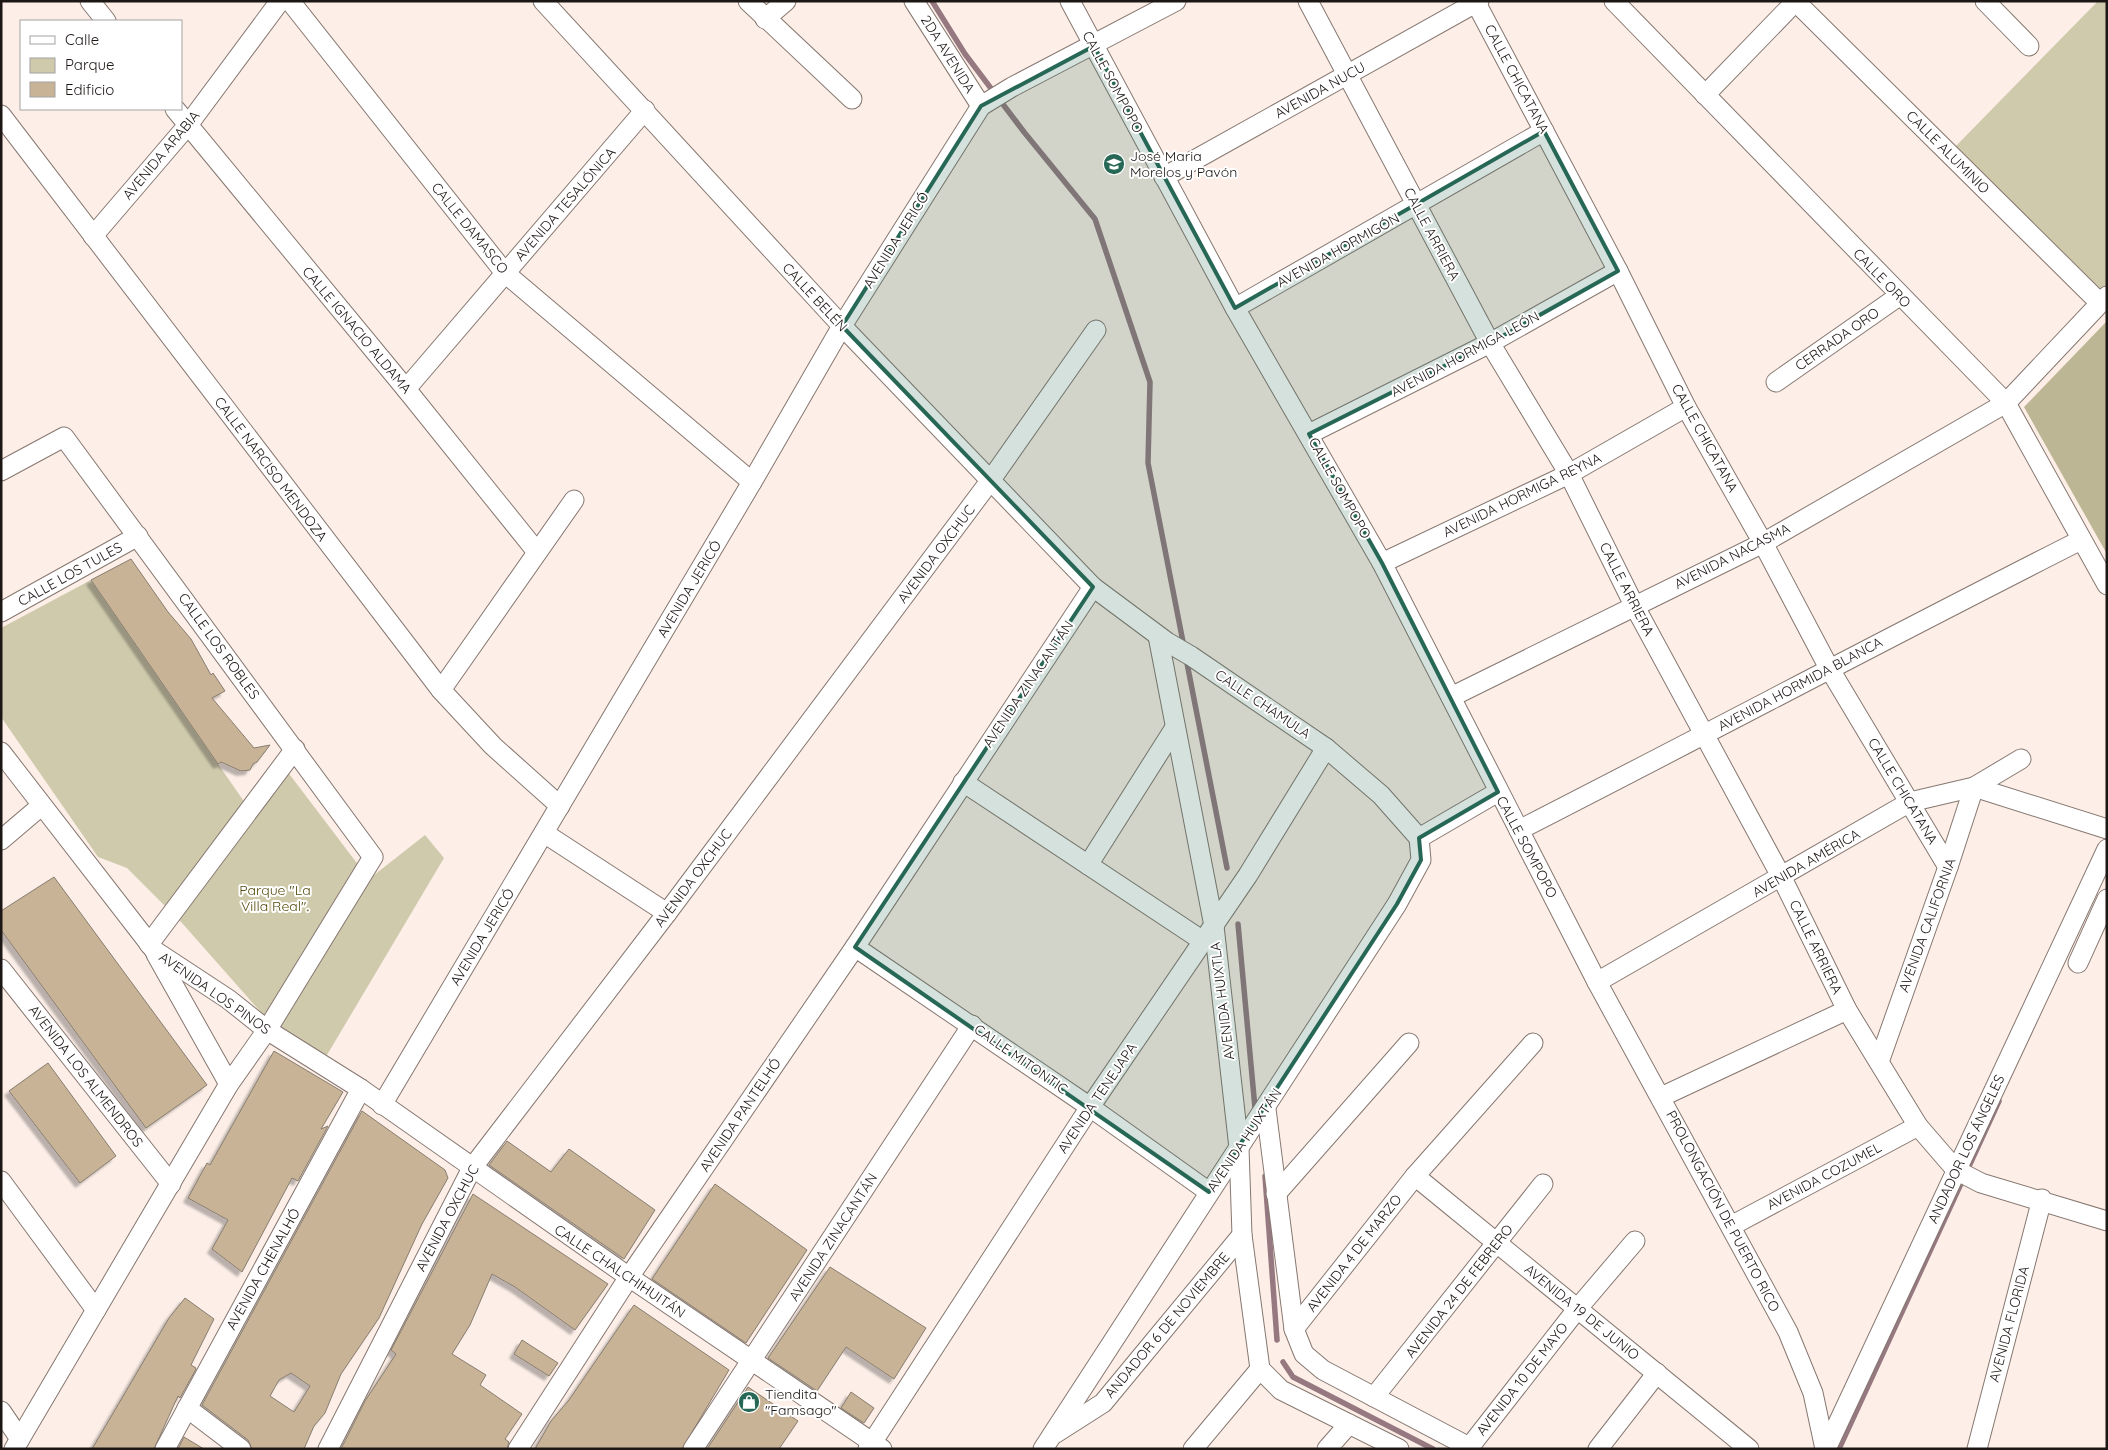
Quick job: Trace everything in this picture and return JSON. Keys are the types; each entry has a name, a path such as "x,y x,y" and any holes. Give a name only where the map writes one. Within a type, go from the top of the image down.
{"street":[{"path":"90,1 105,20"},
{"name":"AVENIDA ARABIA","path":"93,236 188,125 280,1"},
{"name":"CALLE DAMASCO","path":"290,1 505,273 752,482"},
{"name":"CALLE BELÉN","path":"543,1 842,326 1093,586"},
{"path":"748,1 764,19 852,99"},
{"path":"764,19 786,1"},
{"name":"2DA AVENIDA","path":"914,1 984,104"},
{"name":"CALLE SOMPOPO","path":"1070,1 1235,308 1382,563 1597,982"},
{"name":"AVENIDA JERICÓ","path":"382,1105 752,482 842,326 984,104 1012,87 1094,46 1176,1"},
{"name":"CALLE ARRIERA","path":"1308,1 1490,343 1569,474 1634,605 1703,736 1782,878 1847,1010 1918,1126 1960,1172"},
{"name":"CALLE ORO","path":"1614,1 1899,296 2006,403 2107,585"},
{"path":"1705,95 1795,1"},
{"name":"CALLE ALUMINIO","path":"1795,1 2104,299"},
{"path":"1985,1 2029,46"},
{"name":"AVENIDA NUCU","path":"1164,177 1477,2"},
{"name":"CALLE CHICATANA","path":"1477,2 1618,271 1686,407 1763,542 1830,668 1948,867"},
{"name":"CALLE IGNACIO ALDAMA","path":"176,110 537,552"},
{"name":"AVENIDA TESALÓNICA","path":"406,390 645,110"},
{"name":"CALLE NARCISO MENDOZA","path":"1,115 441,690 493,746 560,806"},
{"name":"AVENIDA HORMIGÓN","path":"1235,308 1417,206 1544,131"},
{"name":"AVENIDA HORMIGA LEÓN","path":"1309,434 1490,343 1618,271"},
{"name":"CERRADA ORO","path":"1776,382 1899,296"},
{"name":"AVENIDA NACASMA","path":"1451,697 1763,542 2006,403 2104,299"},
{"name":"AVENIDA OXCHUC","path":"328,1449 472,1168 667,913 990,481 1096,330"},
{"name":"AVENIDA HORMIGA REYNA","path":"1382,563 1569,474 1686,407"},
{"name":"CALLE LOS ROBLES","path":"1,471 64,438 373,856 267,1030"},
{"path":"441,690 574,500"},
{"name":"CALLE LOS TULES","path":"1,612 138,536"},
{"name":"AVENIDA HORMIDA BLANCA","path":"1519,830 2081,540"},
{"name":"CALLE CHAMULA","path":"1093,586 1162,639 1192,656 1326,748 1381,795 1419,838"},
{"name":"AVENIDA ZINACANTÁN","path":"963,782 1093,586"},
{"name":"AVENIDA HUIXTLA","path":"1162,639 1174,729 1208,934 1240,1148 1242,1235 1260,1369"},
{"path":"1088,865 1174,729"},
{"name":"AVENIDA TENEJAPA","path":"874,1447 1090,1107 1208,934 1326,748"},
{"path":"229,1084 152,948 295,749"},
{"name":"AVENIDA LOS PINOS","path":"1,752 152,948 228,999 267,1030 361,1089"},
{"name":"AVENIDA AMÉRICA","path":"1597,982 1782,878 1910,802 1974,787 2021,759"},
{"path":"963,782 1088,865 1208,934"},
{"name":"AVENIDA PANTELHÓ","path":"518,1449 629,1277 855,946 963,782"},
{"path":"1974,787 2107,830"},
{"name":"AVENIDA CALIFORNIA","path":"1879,1062 1948,867 1974,787"},
{"path":"1419,838 1498,792"},
{"path":"1,840 41,806"},
{"path":"544,833 667,913"},
{"name":"AVENIDA HUIXTÁN","path":"1047,1442 1209,1192 1266,1109 1397,904 1420,860 1419,838"},
{"name":"ANDADOR LOS ÁNGELES","path":"1825,1449 1960,1172 2107,849"},
{"path":"2078,963 2107,899"},
{"name":"CALLE MITONTIC","path":"855,946 972,1025 1209,1192"},
{"name":"AVENIDA LOS ALMENDROS","path":"1,969 170,1184"},
{"name":"PROLONGACIÓN DE PUERTO RICO","path":"1597,982 1788,1332 1813,1393 1825,1449"},
{"path":"1661,1097 1847,1010"},
{"name":"AVENIDA ZINACANTÁN","path":"693,1449 972,1025"},
{"path":"17,1444 229,1084 267,1030"},
{"path":"1276,1194 1409,1043"},
{"name":"AVENIDA 4 DE MARZO","path":"1294,1329 1415,1176 1533,1043"},
{"name":"CALLE CHALCHIHUITÁN","path":"361,1089 629,1277 752,1360 874,1447"},
{"name":"AVENIDA CHENALHÓ","path":"165,1449 361,1089"},
{"path":"1266,1109 1294,1329 1304,1354 1323,1370 1468,1448"},
{"name":"AVENIDA COZUMEL","path":"1731,1226 1918,1126"},
{"path":"1960,1172 1981,1182 2107,1221"},
{"name":"AVENIDA 19 DE JUNIO","path":"1415,1176 1657,1373 1737,1444"},
{"path":"1,1181 96,1310"},
{"name":"AVENIDA 24 DE FEBRERO","path":"1374,1397 1542,1184"},
{"name":"AVENIDA FLORIDA","path":"1977,1449 2042,1200"},
{"name":"ANDADOR 6 DE NOVIEMBRE","path":"1047,1442 1104,1403 1242,1235"},
{"name":"AVENIDA 10 DE MAYO","path":"1468,1448 1578,1308 1635,1241"},
{"path":"1193,1449 1260,1369 1281,1390 1399,1449"},
{"path":"1598,1449 1657,1373"},
{"path":"187,1408 241,1449"},
{"path":"1,1411 17,1444"},
{"path":"1328,1449 1349,1424"}],"highlighted area":[{"path":"1094,46 1235,308 1544,131 1618,271 1490,343 1309,434 1382,563 1498,792 1419,838 1421,860 1397,904 1209,1192 855,947 1093,587 842,326 981,106"}],"green space":[{"path":"2098,1 2107,1 2107,289 2099,297 1952,150"},
{"name":"Parque \"La Villa Real\".","path":"91,580 252,813 287,771 369,879 425,835 444,858 327,1055 280,1034 182,923 127,868 98,857 1,717 1,628"}],"shaded area":[{"path":"2107,321 2107,554 2024,407"}],"building":[{"path":"131,559 168,612 191,639 211,675 213,673 225,691 212,698 254,748 270,745 250,770 241,771 221,762 218,764 91,580"},
{"path":"54,877 207,1085 146,1128 1,930 1,911"},
{"path":"274,1051 343,1092 321,1129 328,1126 298,1181 292,1178 242,1272 212,1249 228,1220 188,1198 207,1163 210,1165"},
{"path":"48,1063 116,1156 80,1183 9,1091"},
{"path":"362,1111 445,1170 448,1178 422,1224 379,1318 341,1374 325,1413 314,1426 304,1449 252,1449 248,1440 202,1405","holes":["291,1373 310,1386 294,1412 270,1396 279,1380"]},
{"path":"507,1141 551,1172 569,1149 655,1210 624,1259 489,1165"},
{"path":"715,1184 807,1250 746,1343 652,1279"},
{"path":"473,1194 608,1284 575,1330 515,1287 492,1274 470,1325 452,1354 486,1375 480,1385 522,1414 505,1439 509,1442 507,1449 341,1449 365,1401 396,1354 391,1350"},
{"path":"830,1267 926,1328 894,1379 846,1347 817,1391 768,1358"},
{"path":"185,1298 214,1319 191,1365 196,1368 195,1371 180,1398 178,1396 154,1449 92,1449 169,1318"},
{"path":"634,1305 729,1370 682,1449 535,1449 551,1421 569,1400"},
{"path":"522,1340 558,1363 549,1376 514,1354"},
{"path":"748,1387 798,1421 779,1449 707,1449"},
{"path":"851,1392 874,1408 864,1423 841,1408"},
{"path":"184,1437 204,1449 178,1449"}],"waterway":[{"path":"932,1 965,54 1024,132 1095,219 1150,382 1148,463 1184,647"},
{"path":"1186,658 1227,868"},
{"path":"1238,924 1255,1108"},
{"path":"1839,1449 1999,1101"},
{"path":"1265,1176 1277,1340"},
{"path":"1283,1362 1293,1377 1433,1449"}],"place":[{"name":"José Maria Morelos y Pavón","path":"1114,164"},
{"name":"Tiendita \"Famsago\"","path":"749,1402"}]}
